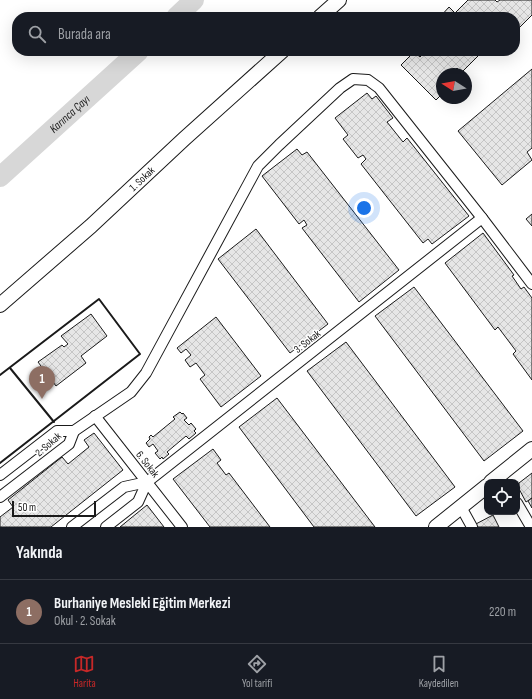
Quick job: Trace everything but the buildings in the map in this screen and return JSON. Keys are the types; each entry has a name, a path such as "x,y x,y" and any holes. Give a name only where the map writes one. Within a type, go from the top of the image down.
{"street":[{"path":"326,12 339,0"},
{"name":"1. Sokak","path":"0,305 91,226 184,139 276,56"},
{"path":"74,431 131,392 146,373 258,166 340,88 353,79 368,80 379,88 532,284"},
{"name":"3. Sokak","path":"72,527 124,487 147,482 482,218"},
{"name":"6. Sokak","path":"95,416 182,527"},
{"name":"2. Sokak","path":"0,475 57,431 74,431 69,444 0,497"},
{"path":"499,479 530,455"},
{"name":"3. Sokak","path":"106,527 138,502 147,482"},
{"path":"436,527 484,489"},
{"path":"461,508 472,527"},
{"path":"520,508 531,527"}],"waterway":[{"name":"Karınca Çayı","path":"181,12 194,0"},
{"name":"Karınca Çayı","path":"0,177 133,56"}],"wall":[{"path":"0,375 99,299 140,354 0,463"},
{"path":"10,368 54,422"}],"place":[{"name":"Burhaniye Mesleki Eğitim Merkezi","path":"42,399"}]}
